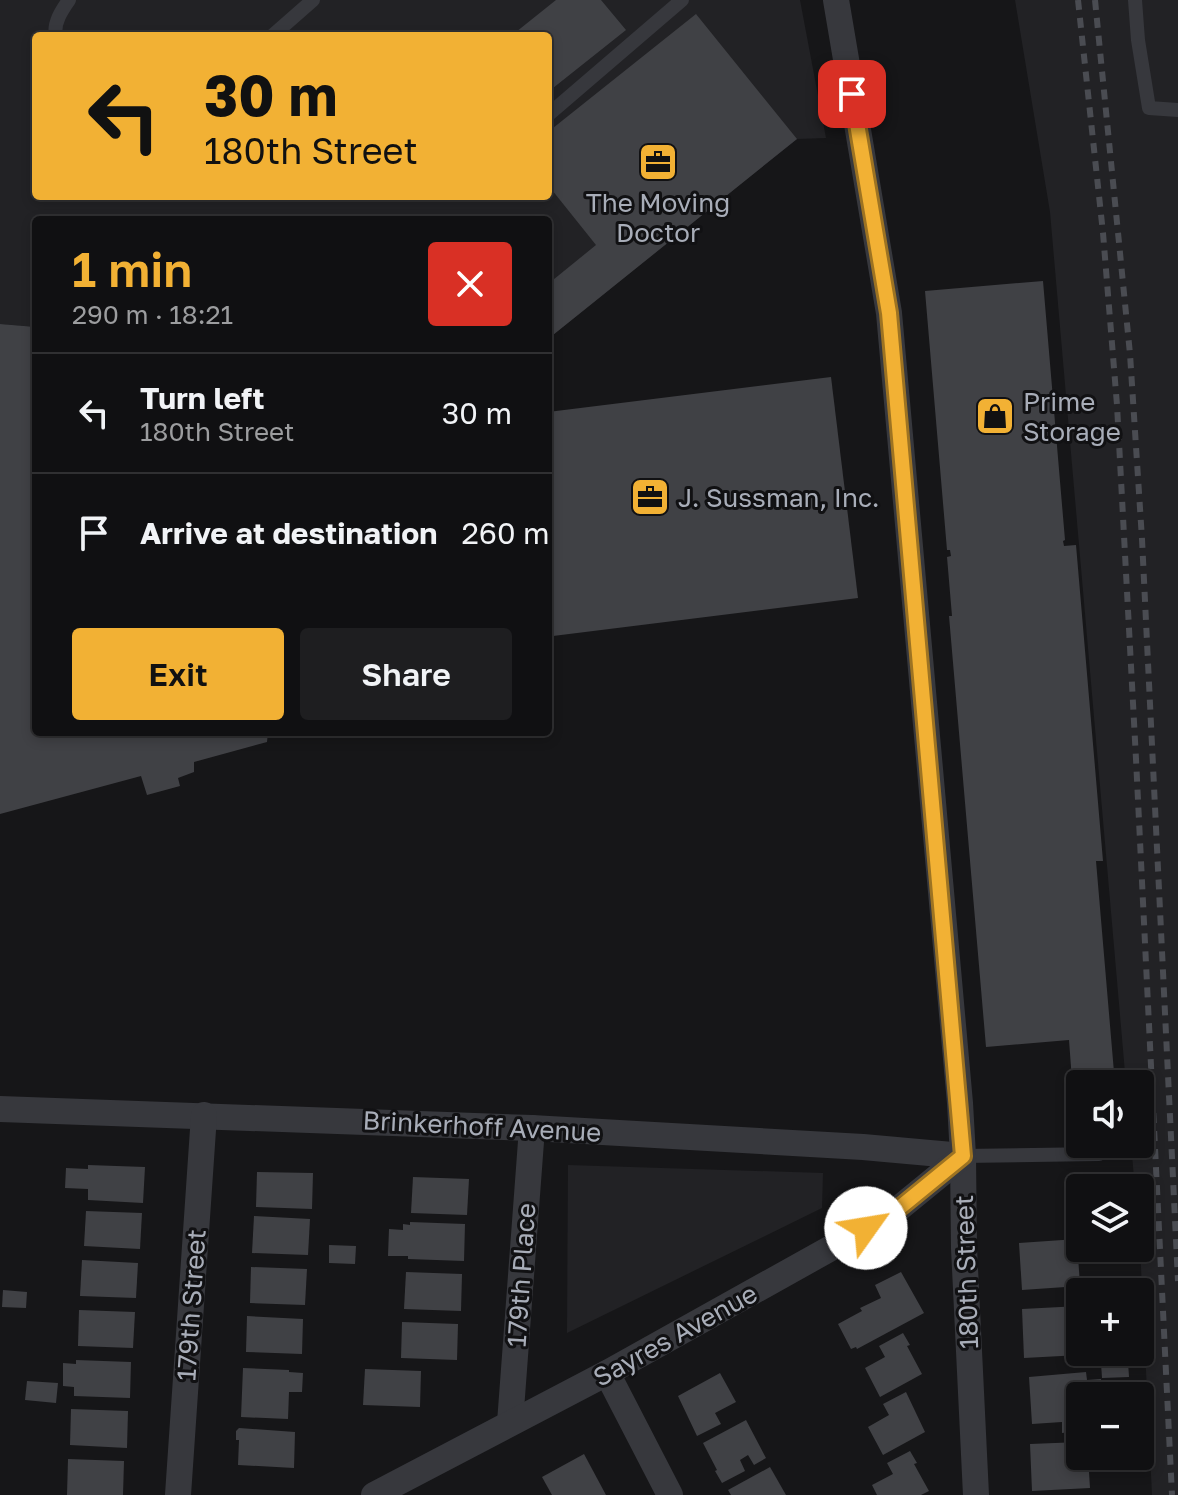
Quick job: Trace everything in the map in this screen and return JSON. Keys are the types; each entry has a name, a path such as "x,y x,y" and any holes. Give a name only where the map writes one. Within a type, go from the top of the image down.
{"street":[{"name":"180th Street","path":"836,0 889,313 963,1156 964,1248 976,1495"},
{"name":"Brinkerhoff Avenue","path":"0,1109 532,1128 863,1147 963,1156"},
{"name":"179th Street","path":"178,1495 204,1115"},
{"name":"179th Place","path":"510,1423 532,1128"},
{"name":"Sayres Avenue","path":"374,1495 607,1373 892,1214 963,1156"},
{"path":"607,1373 670,1495"}],"lane":[{"path":"55,32 60,14 69,0"},
{"path":"277,32 313,0"},
{"path":"552,112 682,0"},
{"path":"1135,0 1149,108 1178,110"},
{"path":"963,1156 1066,1154"}],"shaded area":[{"path":"0,0 800,0 826,138 797,139 552,336 552,216 32,216 32,327 0,324"},
{"path":"1015,0 1178,0 1178,1495 1152,1495 1154,1382 1147,1382 1146,1366 1154,1366 1154,1278 1142,1278 1141,1262 1154,1262 1154,1174 1134,1174 1132,1158 1154,1158 1154,1070 1125,1070 1050,212"},
{"path":"568,1165 823,1173 822,1208 567,1333"}],"building":[{"path":"556,0 601,0 626,30 552,89 552,32 516,32"},
{"name":"The Moving Doctor","path":"696,14 797,139 552,336 552,281 596,245 552,190 552,129"},
{"path":"1043,281 1063,541 1064,546 1076,545 1103,861 1096,861 1114,1070 1071,1070 1069,1040 986,1047 949,616 952,616 947,557 951,556 950,550 947,550 925,291"},
{"path":"0,324 32,327 32,736 268,736 267,742 194,762 194,772 178,778 180,786 147,795 141,776 0,814"},
{"path":"831,377 858,598 553,636 552,412"},
{"path":"88,1165 145,1167 143,1203 88,1200 88,1189 65,1188 66,1168 88,1169"},
{"path":"257,1172 313,1173 312,1209 256,1207"},
{"path":"413,1177 469,1179 467,1215 411,1213"},
{"path":"86,1211 142,1213 140,1249 84,1246"},
{"path":"254,1216 310,1219 308,1255 252,1253"},
{"path":"410,1222 465,1224 464,1261 388,1256 389,1229 403,1230 403,1224 410,1225"},
{"path":"1066,1240 1066,1262 1078,1262 1079,1278 1066,1278 1066,1287 1022,1290 1019,1243"},
{"path":"329,1245 356,1246 355,1264 329,1263"},
{"path":"82,1260 138,1263 136,1298 80,1296"},
{"path":"251,1267 307,1269 305,1305 250,1303"},
{"path":"406,1272 462,1274 461,1311 404,1309"},
{"path":"901,1272 924,1313 857,1349 851,1349 838,1324 881,1298 875,1285"},
{"path":"3,1290 27,1292 26,1308 2,1307"},
{"path":"1066,1307 1066,1356 1024,1358 1022,1309"},
{"path":"79,1310 135,1312 133,1348 78,1346"},
{"path":"247,1316 303,1319 302,1354 246,1352"},
{"path":"402,1322 458,1324 457,1360 401,1358"},
{"path":"903,1333 922,1374 880,1397 865,1368 885,1357 879,1346"},
{"path":"76,1360 131,1362 130,1398 74,1396 74,1387 63,1386 63,1363 76,1364"},
{"path":"1101,1366 1128,1366 1129,1377 1102,1378"},
{"path":"243,1368 303,1373 302,1392 289,1392 288,1419 241,1417"},
{"path":"365,1369 421,1371 420,1407 363,1405"},
{"path":"1086,1372 1087,1380 1101,1379 1101,1382 1066,1382 1066,1433 1062,1433 1062,1422 1032,1424 1029,1377"},
{"path":"720,1373 736,1402 715,1413 721,1424 697,1436 678,1396"},
{"path":"27,1381 58,1383 56,1403 25,1400"},
{"path":"906,1392 925,1432 883,1455 868,1427 889,1415 883,1404"},
{"path":"71,1409 128,1411 127,1448 70,1445"},
{"path":"746,1420 766,1458 754,1465 748,1455 740,1460 745,1471 722,1483 703,1443"},
{"path":"239,1428 295,1432 294,1468 238,1465 239,1440 236,1440 236,1431"},
{"path":"1066,1443 1066,1470 1089,1470 1090,1488 1032,1491 1030,1444"},
{"path":"910,1451 929,1491 921,1495 877,1495 872,1485 893,1474 887,1463"},
{"path":"584,1454 606,1495 552,1495 542,1477"},
{"path":"68,1459 124,1461 123,1495 67,1495"},
{"path":"770,1467 786,1495 731,1495 728,1490"}],"railway":[{"path":"1078,0 1103,233 1117,405 1172,1495"},
{"path":"1095,0 1130,354 1142,539 1178,1281"}],"place":[{"name":"The Moving Doctor","path":"658,162"},
{"name":"Prime Storage","path":"995,416"},
{"name":"J. Sussman, Inc.","path":"650,497"}],"route":[{"path":"852,94 889,313 963,1156 892,1214 866,1228"}]}
